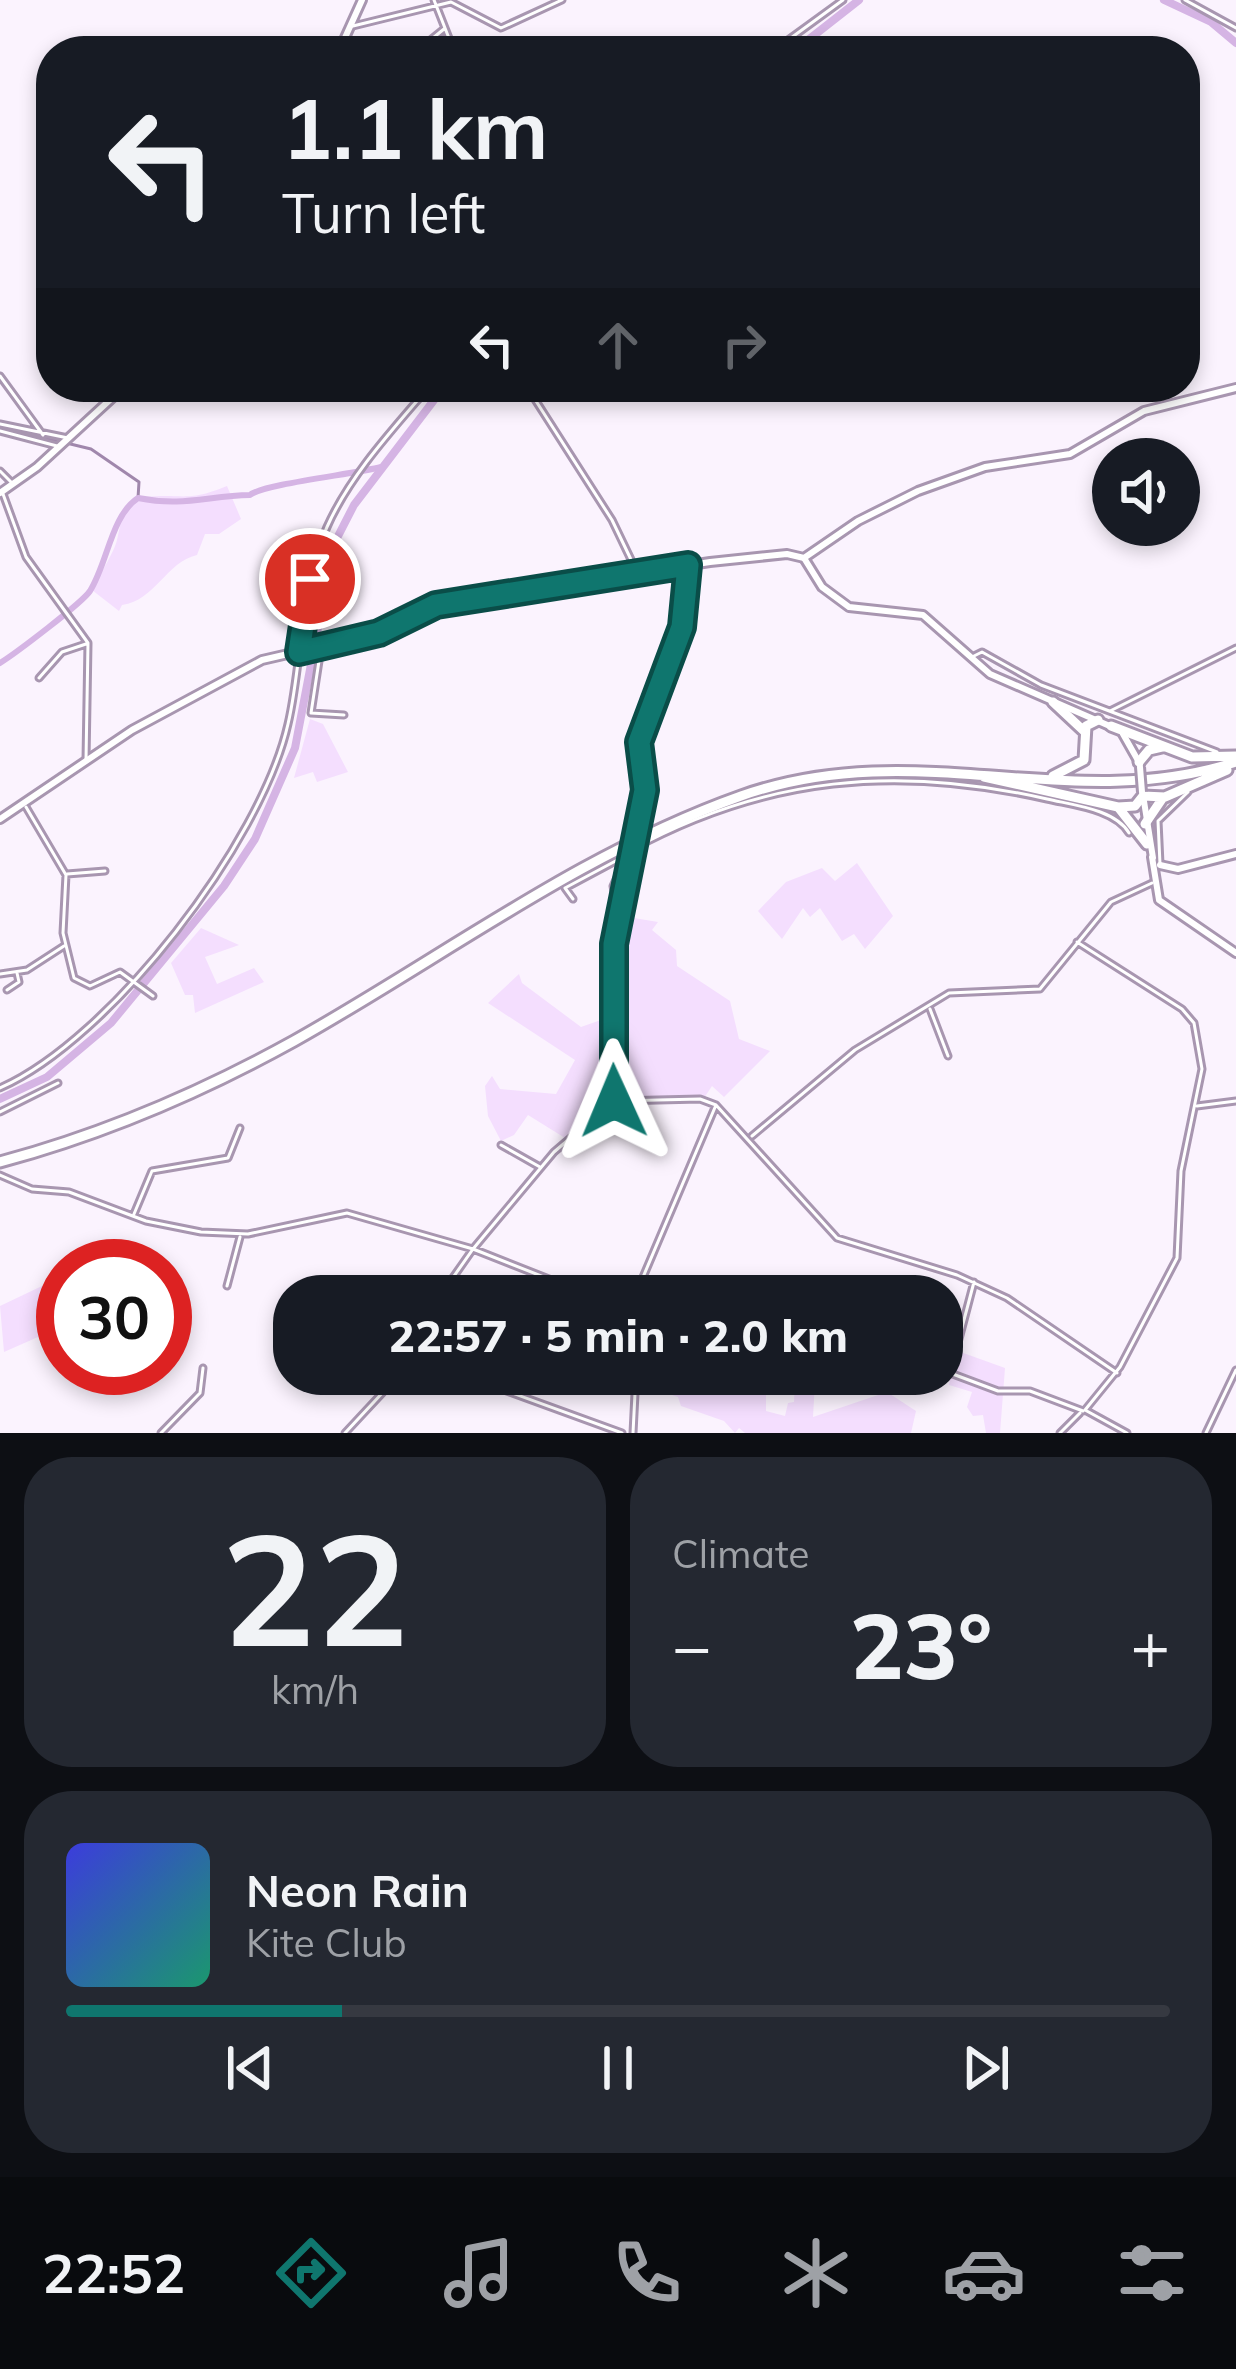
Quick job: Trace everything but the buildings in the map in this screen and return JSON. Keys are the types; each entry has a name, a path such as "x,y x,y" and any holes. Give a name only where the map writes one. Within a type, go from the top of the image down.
{"highway":[{"path":"1053,702 1085,733"},
{"path":"0,1162 120,1124 229,1076 582,868 665,826 800,779 866,769 1066,773 1084,760 1085,733 1098,720"},
{"path":"1111,726 1192,757 1236,761"},
{"path":"1140,765 1149,750 1162,747"},
{"path":"971,771 1115,783 1236,761"},
{"path":"1145,824 1165,797 1236,761"},
{"path":"926,769 1118,808 1135,806 1142,794 1165,797"},
{"path":"1118,808 1147,844"}],"main road":[{"path":"346,36 362,0"},
{"path":"1200,397 1236,388"},
{"path":"0,492 108,402"},
{"path":"804,558 858,521 918,491 985,467 1070,454 1144,411 1180,402"},
{"path":"0,819 87,761 256,662 379,633 436,605 787,554 804,558 822,587 849,608 923,615 990,674 1111,726 1131,742 1140,765 1147,844 1163,904 1236,953"},
{"path":"1154,881 1178,869 1236,854"},
{"path":"1152,857 1160,866 1178,869"},
{"path":"1154,881 1160,866"}],"street":[{"path":"350,26 459,1 501,28 562,0"},
{"path":"1185,0 1236,28"},
{"path":"439,2 447,36"},
{"path":"793,36 839,2"},
{"path":"435,36 444,28"},
{"path":"0,376 43,435"},
{"path":"0,1088 63,1054 133,979 214,879 268,790 288,724 315,560 327,527 365,466 417,402"},
{"path":"537,402 612,520 638,573"},
{"path":"0,427 68,438"},
{"path":"0,427 58,447"},
{"path":"0,471 13,484"},
{"path":"0,492 26,557 88,643 87,761"},
{"path":"614,1101 614,944 645,790 639,742 682,627 688,565"},
{"path":"38,678 62,652 88,643"},
{"path":"1110,711 1236,647"},
{"path":"319,648 311,713 344,715"},
{"path":"970,658 982,652 1007,670 1236,761"},
{"path":"1160,866 1155,837 1162,813 1236,761"},
{"path":"573,899 565,888 680,828 768,796 881,777 967,782 1080,806 1123,824 1129,833"},
{"path":"25,805 66,874 65,945 73,976 85,985 120,972 153,996"},
{"path":"619,917 613,886 624,857"},
{"path":"66,874 105,871"},
{"path":"750,1137 855,1050 960,990 1011,994 1040,989 1112,902 1154,881"},
{"path":"1060,1433 1117,1372 1177,1258 1181,1171 1202,1069 1194,1023 1183,1009 1077,942"},
{"path":"0,974 17,971 65,945"},
{"path":"8,990 19,982 17,971"},
{"path":"929,1007 948,1056"},
{"path":"0,1112 58,1083"},
{"path":"455,1275 542,1168 614,1101 700,1100 716,1105 750,1137 837,1238 974,1282 1034,1311 1117,1372"},
{"path":"1197,1106 1236,1100"},
{"path":"644,1275 716,1105"},
{"path":"133,1216 152,1171 228,1158 240,1128"},
{"path":"501,1145 542,1168"},
{"path":"0,1175 32,1189 69,1192 133,1216 240,1235 334,1213 473,1249 539,1275"},
{"path":"0,1184 6,1180"},
{"path":"227,1286 240,1235"},
{"path":"974,1282 950,1373 998,1391 1030,1391 1127,1433"},
{"path":"160,1433 200,1393 203,1368"},
{"path":"1206,1433 1236,1370"},
{"path":"345,1433 380,1395"},
{"path":"518,1395 622,1433"},
{"path":"633,1433 635,1395"}],"shaded area":[{"path":"227,486 241,519 219,534 205,534 197,555 177,565 144,596 122,605 119,611 92,590 131,502 145,497 193,496"},
{"path":"310,719 323,724 348,772 317,782 313,772 294,778"},
{"path":"857,863 893,916 865,949 854,934 842,941 820,908 810,917 803,908 782,939 758,911 786,882 822,868 835,881"},
{"path":"622,916 658,922 652,930 676,950 677,966 730,1001 739,1039 770,1051 724,1097 712,1086 704,1098 615,1096 616,948"},
{"path":"201,928 239,945 205,957 217,984 254,968 264,982 195,1013 193,995 185,995 171,963"},
{"path":"519,974 522,983 581,1027 612,1016 613,1100 565,1138 528,1115 514,1135 501,1141 488,1116 485,1086 492,1076 500,1089 556,1094 575,1060 488,1003"},
{"path":"36,1289 36,1338 4,1352 0,1306"},
{"path":"963,1353 1005,1368 1000,1433 986,1433 983,1415 973,1416 967,1407 972,1392 963,1389"},
{"path":"672,1395 766,1395 766,1411 785,1416 794,1395 814,1395 813,1417 878,1395 892,1395 916,1411 911,1433 745,1433 739,1428 735,1433 724,1421 681,1406"}],"waterway":[{"path":"813,36 859,0"},
{"path":"1164,0 1211,22 1236,43"},
{"path":"0,1099 47,1077 111,1023 224,886 255,839 295,748 334,544 354,505 433,402"},
{"path":"0,427 91,449 139,482 138,498"},
{"path":"0,663 90,591 122,516 138,498 182,501 250,495 381,467"}],"route":[{"path":"310,579 299,652 379,633 436,605 688,565 691,576 682,627 639,742 645,790 614,944 614,1101"}]}
